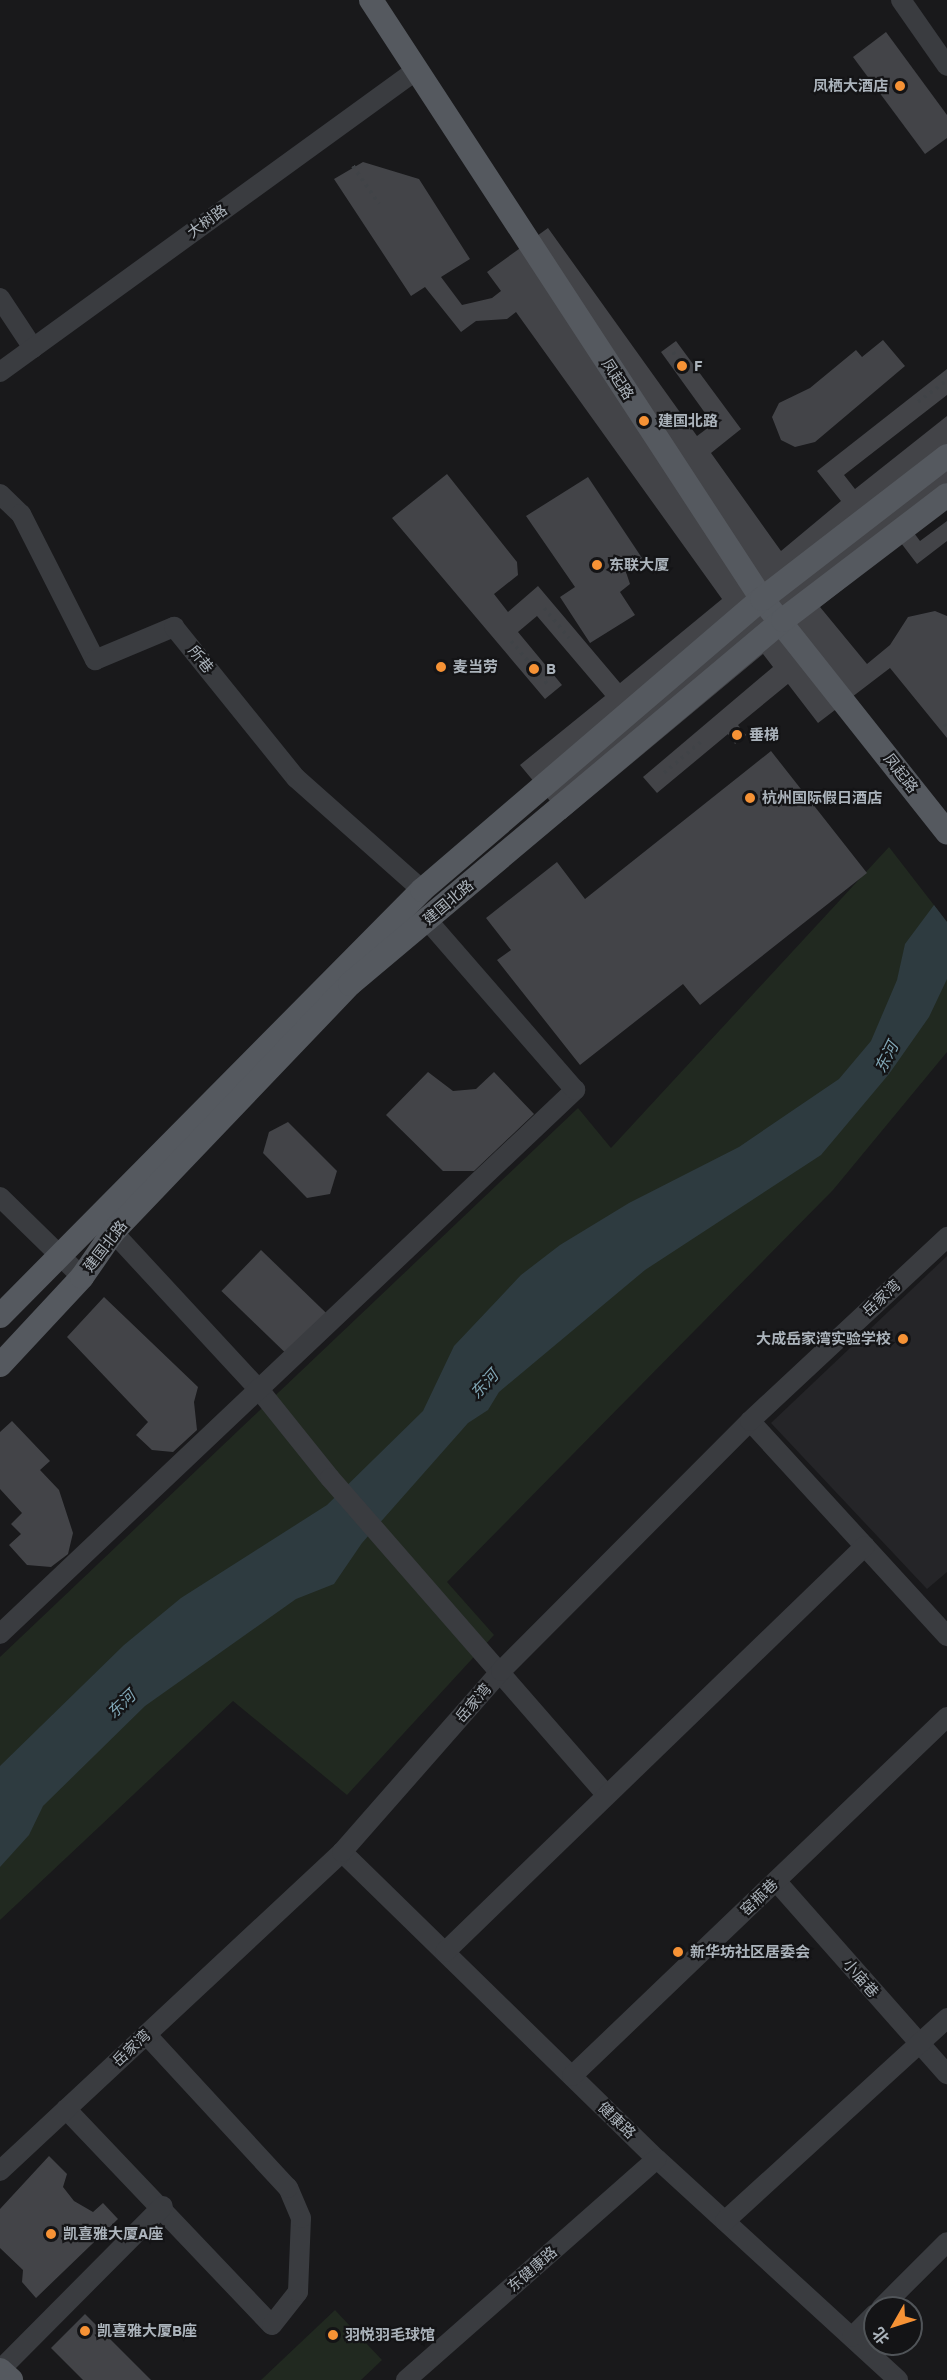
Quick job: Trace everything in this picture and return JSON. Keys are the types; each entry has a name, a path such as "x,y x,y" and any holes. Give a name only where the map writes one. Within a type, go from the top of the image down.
{"main road":[{"name":"凤起路","path":"371,0 415,71 762,598 783,620 947,832"},
{"name":"建国北路","path":"0,1316 57,1255 422,890 762,598 947,456"},
{"name":"建国北路","path":"0,1365 81,1277 112,1233 350,984 783,620 947,495"},
{"path":"0,2370 11,2380"}],"street":[{"path":"901,0 947,66"},
{"name":"大树路","path":"0,372 415,71"},
{"path":"0,298 33,348"},
{"name":"所巷","path":"0,494 21,514 95,660 174,627 296,778 422,890"},
{"path":"0,1635 261,1392 575,1090 427,920"},
{"path":"0,1197 81,1277"},
{"path":"112,1233 261,1392 330,1478 391,1545 606,1794"},
{"name":"岳家湾","path":"0,2171 342,1852 501,1671 750,1421 947,1237"},
{"path":"750,1421 947,1636"},
{"path":"445,1952 865,1546"},
{"name":"窑瓶巷","path":"572,2076 947,1717"},
{"name":"健康路","path":"342,1852 657,2159 898,2380"},
{"name":"小庙巷","path":"776,1881 918,2044 947,2074"},
{"path":"725,2221 947,2018"},
{"path":"66,2109 163,2206 272,2325 298,2292 301,2218 288,2188 146,2034"},
{"name":"东健康路","path":"406,2380 657,2159"},
{"path":"0,2370 163,2206"},
{"path":"893,2296 947,2242"},
{"path":"852,2337 863,2326"}],"path":[{"path":"353,166 379,204"},
{"path":"673,352 686,370"},
{"path":"918,402 947,380"},
{"path":"544,608 569,638"},
{"path":"512,641 549,686"},
{"path":"664,773 703,740"}],"shaded area":[{"path":"889,847 947,922 947,1052 833,1190 447,1582 494,1635 347,1795 233,1701 0,1920 0,1657 578,1108 611,1148"},
{"name":"大成岳家湾实验学校","path":"947,1256 947,1572 927,1589 771,1423"},
{"name":"羽悦羽毛球馆","path":"335,2310 382,2360 361,2380 261,2380"}],"water":[{"name":"东河","path":"934,905 947,922 947,979 929,1017 889,1074 821,1155 645,1270 499,1392 488,1410 468,1423 362,1543 334,1584 296,1599 145,1706 43,1806 29,1835 0,1867 0,1766 124,1645 181,1598 327,1505 423,1411 454,1346 521,1275 560,1245 629,1203 739,1147 839,1079 871,1041 897,980 905,944"}],"building":[{"name":"凤栖大酒店","path":"886,32 947,115 947,138 925,154 853,57"},
{"name":"建国北路","path":"363,162 419,179 470,259 441,277 462,305 492,298 501,291 487,272 548,228 697,436 713,424 661,352 676,341 741,429 711,453 781,551 841,501 817,471 947,369 947,395 844,475 855,489 947,416 947,506 914,533 920,541 947,521 947,541 917,564 901,543 820,607 867,664 890,645 908,617 935,611 947,616 947,738 890,668 818,723 788,684 738,725 746,735 735,744 728,734 657,793 643,777 773,667 763,654 565,819 520,765 605,696 537,616 518,632 562,685 545,699 392,518 447,474 517,562 518,575 494,594 508,612 538,586 620,683 722,599 516,312 507,319 476,321 461,332 425,287 411,296 334,179"},
{"path":"883,340 905,366 815,442 795,447 781,440 772,417 779,403 810,388 856,350 862,357"},
{"name":"东联大厦","path":"588,477 642,558 626,572 630,584 620,592 635,615 590,643 560,597 575,587 526,516"},
{"path":"771,751 867,873 700,1005 683,984 580,1065 497,960 511,950 486,918 557,862 585,899"},
{"path":"428,1072 453,1091 476,1089 494,1072 534,1114 474,1171 443,1171 386,1115"},
{"path":"288,1122 337,1171 330,1194 307,1198 263,1153 269,1132"},
{"path":"261,1250 326,1313 287,1354 221,1291"},
{"path":"104,1297 198,1387 194,1402 197,1430 173,1452 152,1450 136,1435 148,1422 67,1337"},
{"path":"12,1421 50,1461 40,1470 59,1490 73,1533 68,1554 51,1567 27,1565 9,1545 21,1534 11,1524 22,1513 0,1489 0,1432"},
{"name":"凯喜雅大厦A座","path":"49,2156 67,2174 63,2187 74,2201 93,2212 103,2203 118,2219 36,2298 22,2282 23,2270 0,2248 0,2209"},
{"name":"凯喜雅大厦B座","path":"85,2314 151,2380 83,2380 51,2348"}],"place":[{"name":"凤栖大酒店","path":"900,86"},
{"name":"F","path":"682,366"},
{"name":"建国北路","path":"644,421"},
{"name":"东联大厦","path":"597,565"},
{"name":"麦当劳","path":"441,667"},
{"name":"B","path":"534,669"},
{"name":"垂梯","path":"737,735"},
{"name":"杭州国际假日酒店","path":"750,798"},
{"name":"大成岳家湾实验学校","path":"903,1339"},
{"name":"新华坊社区居委会","path":"678,1952"},
{"name":"凯喜雅大厦A座","path":"51,2234"},
{"name":"凯喜雅大厦B座","path":"85,2331"},
{"name":"羽悦羽毛球馆","path":"333,2335"}]}
